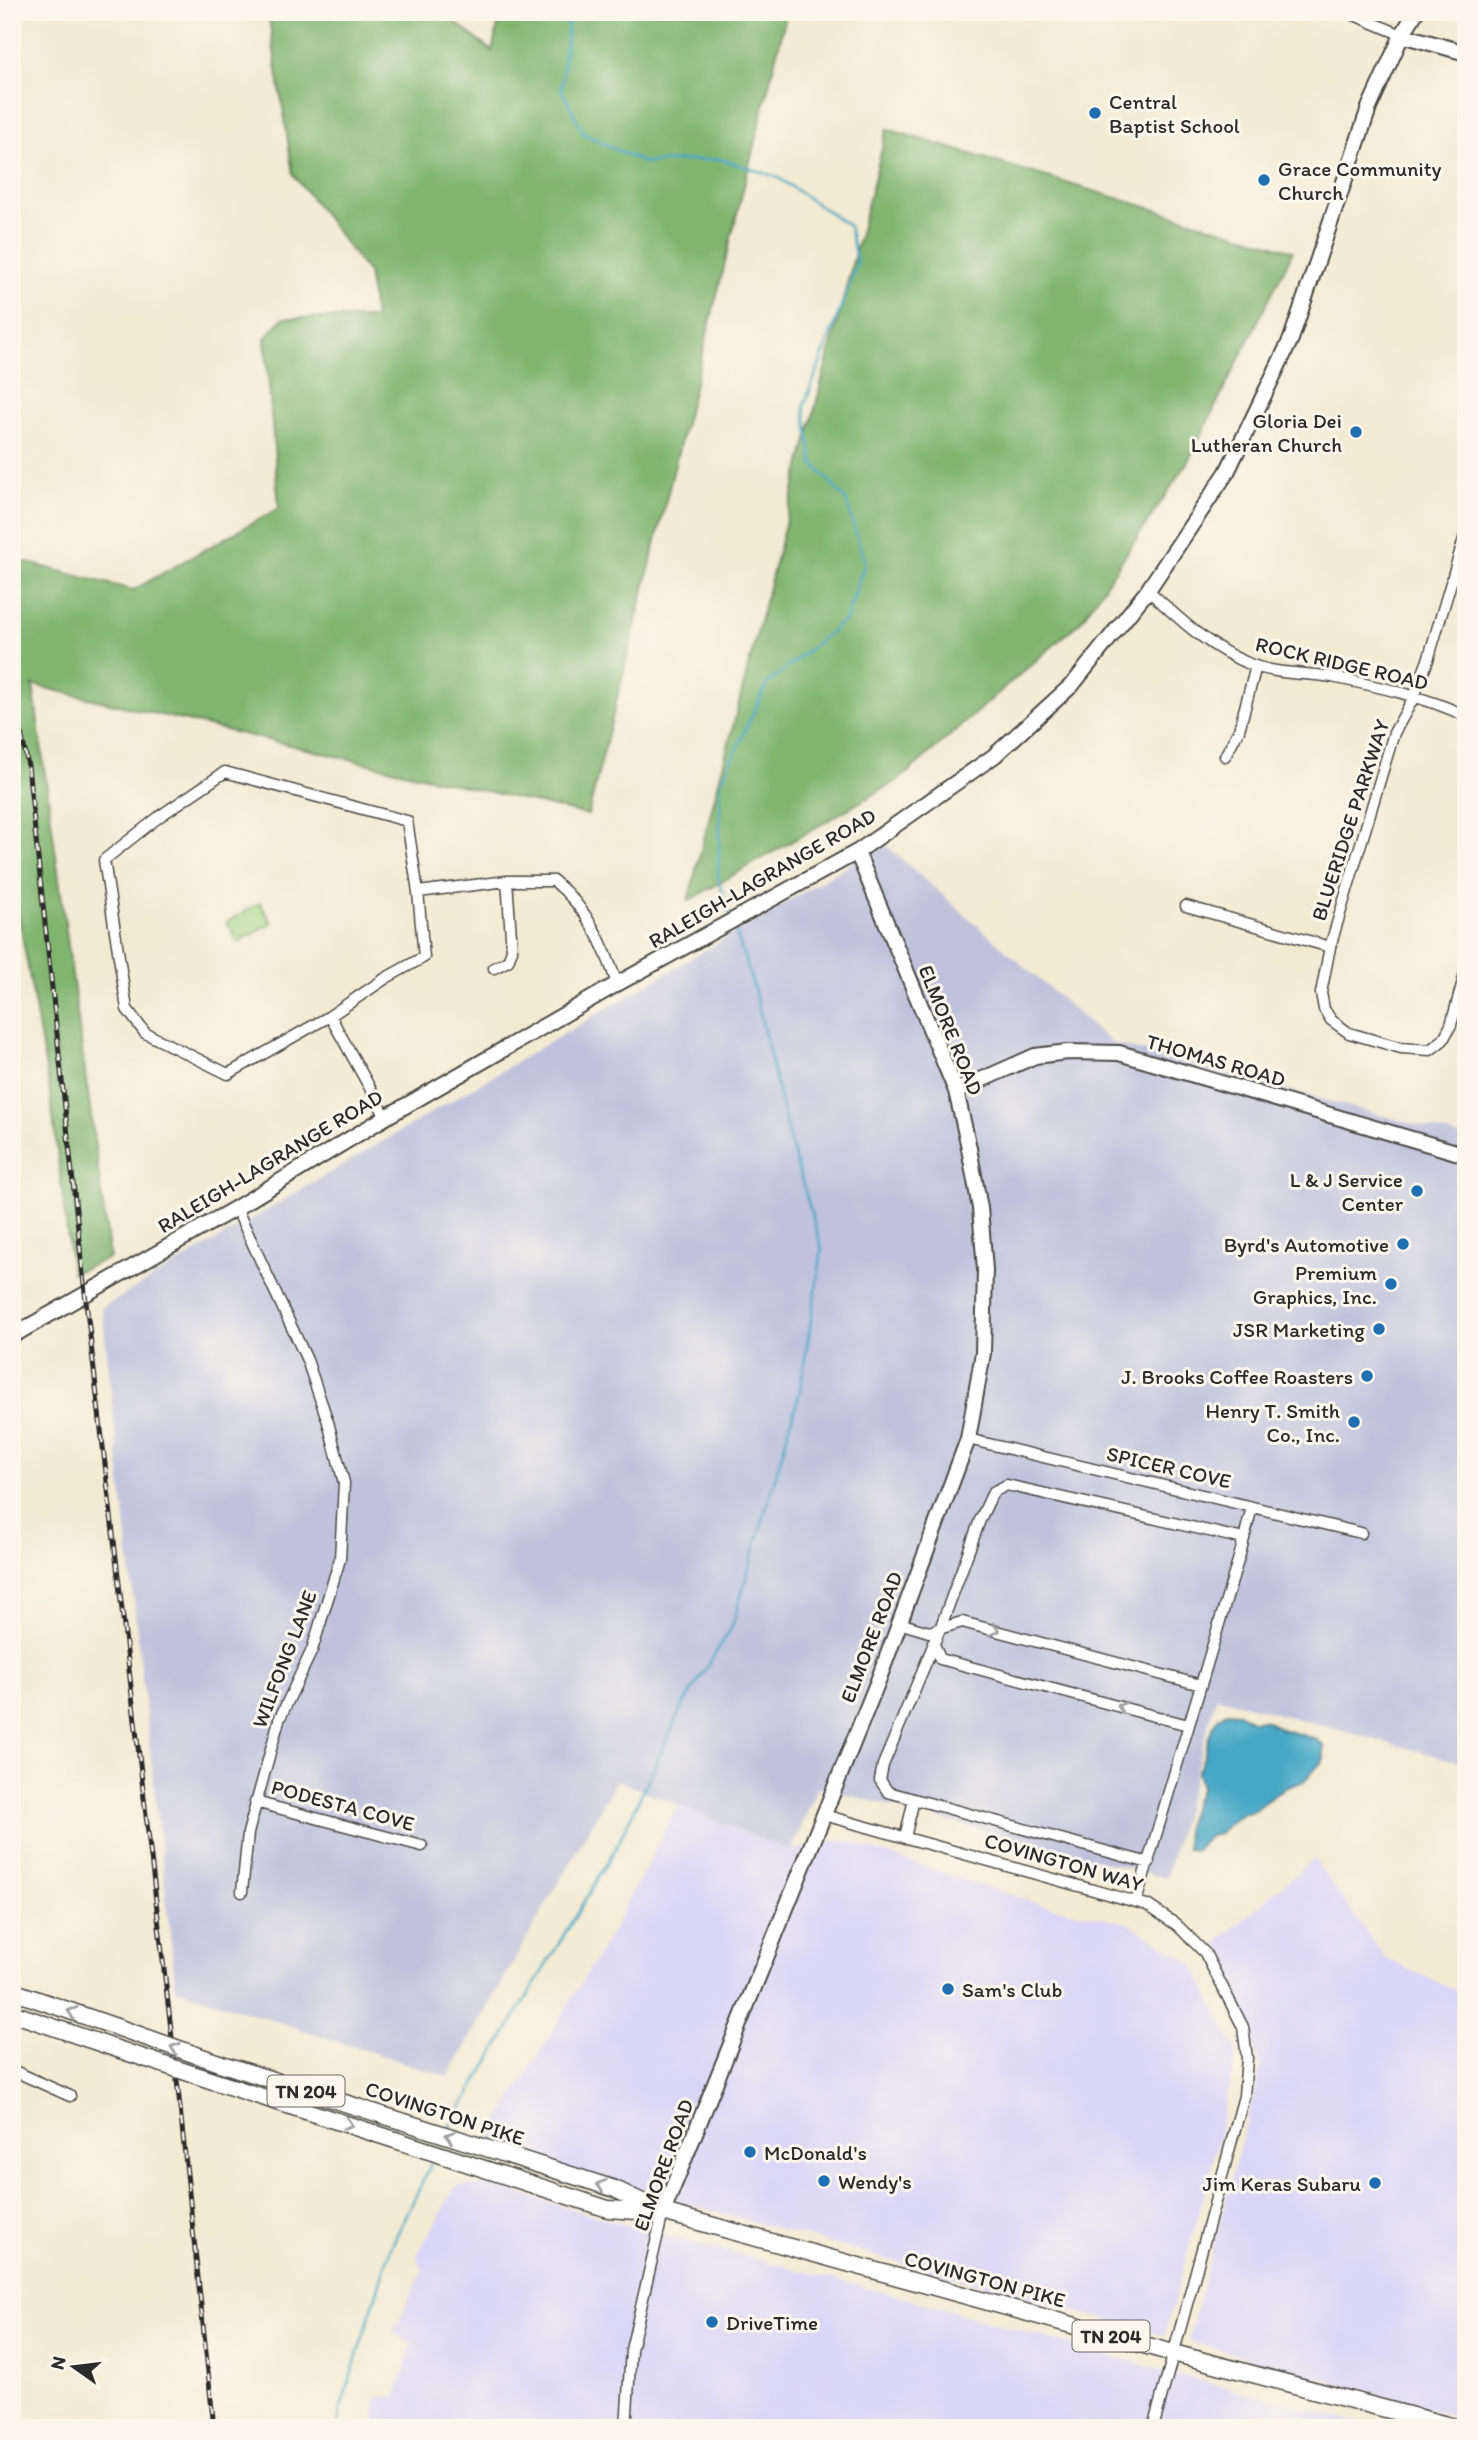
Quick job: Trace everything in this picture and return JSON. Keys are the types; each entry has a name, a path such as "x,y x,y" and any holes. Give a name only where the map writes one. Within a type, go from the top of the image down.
{"main road":[{"name":"RALEIGH-LAGRANGE ROAD","path":"12,1336 617,984 857,852 1004,747 1073,684 1148,590 1227,472 1291,339 1369,108 1402,35 1416,12"},
{"path":"1402,35 1466,53"},
{"name":"ELMORE ROAD","path":"663,2212 824,1815 968,1439 983,1353 985,1270 980,1208 956,1091 857,852"},
{"name":"THOMAS ROAD","path":"956,1091 1035,1056 1068,1052 1119,1053 1466,1155"},
{"name":"COVINGTON PIKE","path":"12,1991 219,2063 615,2189 663,2212 1173,2353 1458,2428"},
{"name":"COVINGTON PIKE","path":"12,2013 608,2209 663,2212"}],"street":[{"path":"1347,12 1402,35"},
{"name":"BLUERIDGE PARKWAY","path":"1466,532 1428,660 1414,697 1394,733 1330,947 1321,993 1324,1009 1331,1020 1349,1032 1401,1048 1430,1050 1443,1040 1451,1025 1466,970"},
{"name":"ROCK RIDGE ROAD","path":"1148,590 1204,639 1225,653 1256,666 1332,678 1414,697 1466,716"},
{"path":"1225,756 1239,730 1256,666"},
{"path":"225,772 407,821 418,891 424,957 386,978 330,1016 228,1074 145,1033 127,1009 104,860 160,816 225,772"},
{"path":"494,968 508,961 512,950 508,881"},
{"path":"418,891 508,881 554,881 585,912 602,942 617,984"},
{"path":"1186,906 1330,947"},
{"path":"330,1016 386,1117"},
{"name":"WILFONG LANE","path":"236,1208 307,1360 328,1422 344,1483 340,1559 312,1650 279,1720 248,1833 242,1892"},
{"name":"SPICER COVE","path":"968,1439 1361,1533"},
{"path":"1188,1725 940,1659 934,1643 934,1630 993,1492 1007,1485 1244,1539"},
{"path":"1136,1902 1252,1507"},
{"path":"899,1623 934,1630 962,1622 1201,1685"},
{"path":"934,1643 883,1765 880,1780 888,1792 1149,1863"},
{"path":"905,1838 914,1799"},
{"name":"PODESTA COVE","path":"256,1802 422,1846"},
{"name":"COVINGTON WAY","path":"824,1815 1147,1905 1177,1926 1205,1953 1246,2037 1244,2096 1153,2428"},
{"path":"12,2070 70,2096"},
{"name":"ELMORE ROAD","path":"626,2428 631,2350 663,2212"}],"shaded area":[{"path":"884,844 1112,1043 1466,1138 1466,1764 1216,1697 1166,1878 818,1787 791,1851 617,1780 448,2077 176,1989 102,1308"},
{"path":"678,1805 791,1851 840,1839 1041,1905 1128,1923 1192,1963 1237,2052 1212,2167 1164,2336 483,2147 610,1935"},
{"path":"1314,1859 1386,1959 1466,1995 1466,2419 1188,2341 1261,2068 1218,1941"},
{"path":"490,2185 647,2231 887,2293 1378,2428 375,2428 376,2397 396,2397 412,2343 393,2333 423,2270 416,2257 456,2186"}],"green space":[{"path":"268,12 442,12 492,51 501,12 787,12 588,815 33,685 110,1258 72,1273 50,1092 12,878 12,541 17,560 133,590 279,508 265,338 283,318 375,318 368,273 293,174"},
{"path":"887,129 1293,251 1187,463 1081,621 900,779 688,901"},
{"path":"260,903 272,923 238,942 227,922"}],"water":[{"path":"1227,1712 1239,1713 1252,1721 1264,1720 1281,1729 1316,1739 1324,1746 1324,1759 1305,1781 1284,1788 1252,1812 1244,1813 1220,1833 1209,1836 1195,1850 1187,1849 1186,1827 1201,1788 1197,1772 1211,1730 1220,1716"}],"waterway":[{"path":"558,12 568,25 561,88 584,134 644,163 720,159 777,177 849,226 857,264 804,406 813,463 846,500 865,563 846,619 767,684 721,782 718,878 730,917"},
{"path":"448,2130 617,1846 683,1705 732,1627 800,1391 822,1249 789,1138 755,992 734,926"},
{"path":"338,2428 339,2414 391,2247 434,2158"}],"railway":[{"path":"12,689 28,766 214,2428"}],"place":[{"name":"Central Baptist School","path":"1095,113"},
{"name":"Grace Community Church","path":"1264,180"},
{"name":"Gloria Dei Lutheran Church","path":"1356,432"},
{"name":"L & J Service Center","path":"1417,1191"},
{"name":"Byrd's Automotive","path":"1403,1244"},
{"name":"Premium Graphics, Inc.","path":"1391,1284"},
{"name":"JSR Marketing","path":"1379,1329"},
{"name":"J. Brooks Coffee Roasters","path":"1367,1376"},
{"name":"Henry T. Smith Co., Inc.","path":"1354,1422"},
{"name":"Sam's Club","path":"948,1989"},
{"name":"McDonald's","path":"750,2152"},
{"name":"Wendy's","path":"824,2181"},
{"name":"Jim Keras Subaru","path":"1375,2183"},
{"name":"DriveTime","path":"712,2322"}]}
